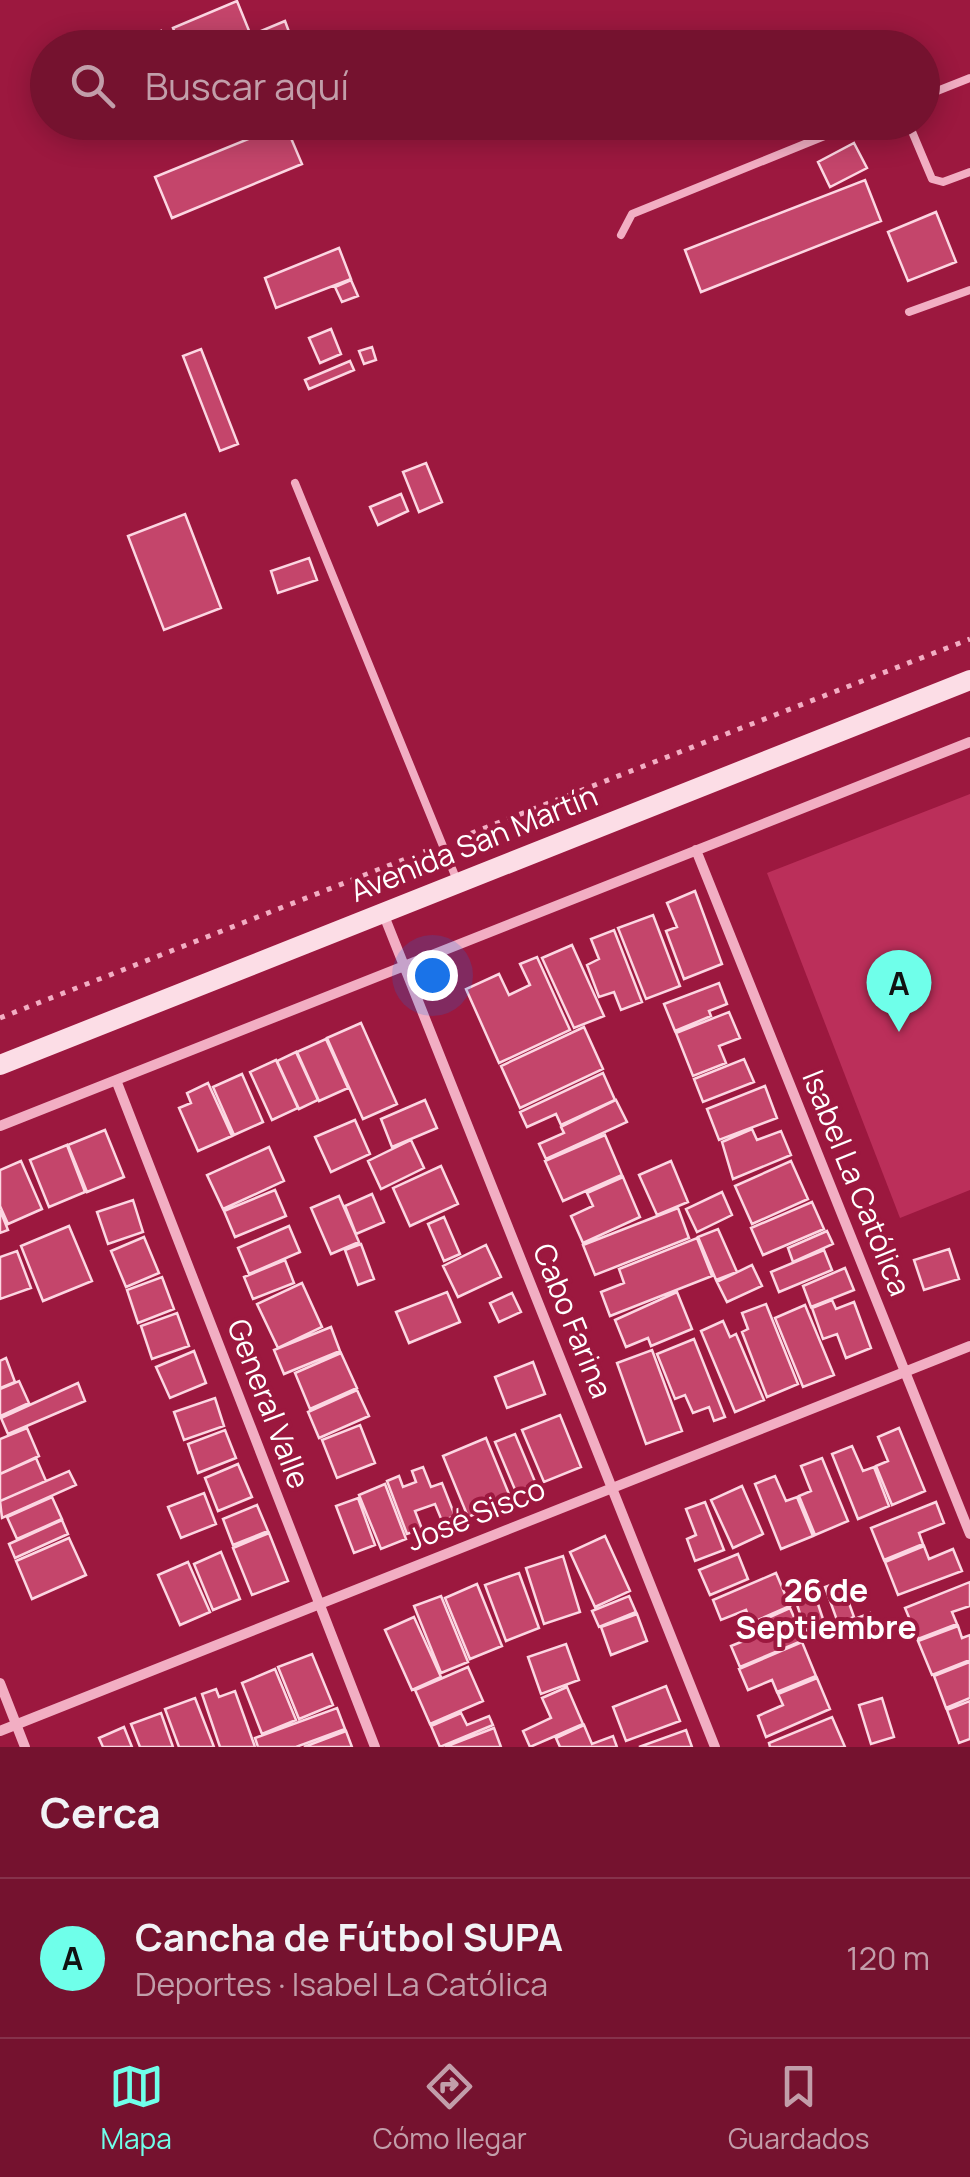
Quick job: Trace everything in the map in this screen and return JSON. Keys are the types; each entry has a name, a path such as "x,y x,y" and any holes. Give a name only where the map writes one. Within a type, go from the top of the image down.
{"street":[{"name":"Avenida San Martín","path":"0,1065 970,680"},
{"path":"0,1126 970,742"},
{"name":"Isabel La Católica","path":"696,850 970,1534"},
{"name":"Cabo Farina","path":"383,913 715,1747"},
{"name":"General Valle","path":"116,1080 374,1747"},
{"name":"José Sisco","path":"0,1731 970,1346"},
{"path":"0,1683 26,1747"}],"lane":[{"path":"940,90 970,78"},
{"path":"621,235 632,214 815,140"},
{"path":"915,140 932,180 944,182 970,172"},
{"path":"909,312 970,290"},
{"path":"295,483 458,883"}],"path":[{"path":"0,1018 970,640"}],"shaded area":[{"path":"970,794 970,1190 900,1218 767,873"}],"building":[{"path":"237,1 249,30 174,30"},
{"path":"285,21 288,30 263,30"},
{"path":"246,140 292,140 302,164 172,218 155,177"},
{"path":"854,143 867,168 830,187 818,162"},
{"path":"865,180 881,221 701,292 685,250"},
{"path":"936,212 956,262 908,281 888,232"},
{"path":"339,248 351,279 276,308 265,278"},
{"path":"351,280 358,296 342,302 335,287"},
{"path":"331,329 341,354 320,363 309,338"},
{"path":"372,347 376,360 364,364 359,351"},
{"path":"201,349 238,444 220,451 183,356"},
{"path":"350,361 354,370 309,389 305,380"},
{"path":"426,463 442,502 419,512 403,472"},
{"path":"401,494 408,511 378,525 370,507"},
{"path":"185,514 221,608 164,630 128,536"},
{"path":"309,558 317,580 278,593 271,571"},
{"path":"695,891 722,964 684,979 666,931 677,927 667,903"},
{"path":"653,915 680,986 646,999 618,928"},
{"path":"614,930 642,1002 621,1010 614,992 599,997 587,965 599,959 591,939"},
{"path":"572,945 604,1016 574,1028 542,958"},
{"path":"537,957 570,1030 499,1063 466,989 499,974 509,995 530,985 520,964"},
{"path":"719,983 727,1004 709,1011 711,1016 675,1031 664,1004"},
{"path":"729,1012 740,1038 719,1046 726,1063 693,1076 676,1033"},
{"path":"361,1023 397,1104 363,1119 327,1038"},
{"path":"584,1027 603,1069 520,1108 501,1066"},
{"path":"326,1039 348,1088 319,1101 297,1052"},
{"path":"296,1052 318,1100 299,1109 277,1061"},
{"path":"744,1059 754,1082 703,1102 694,1079"},
{"path":"276,1060 298,1108 272,1120 250,1072"},
{"path":"603,1073 615,1100 561,1125 556,1114 527,1127 520,1112"},
{"path":"242,1074 263,1122 234,1135 213,1087"},
{"path":"208,1083 232,1136 198,1151 179,1108 191,1103 187,1093"},
{"path":"765,1086 777,1118 719,1140 707,1109"},
{"path":"425,1100 437,1128 392,1147 381,1119"},
{"path":"616,1100 627,1122 546,1159 539,1144 564,1133 561,1127"},
{"path":"355,1120 370,1154 331,1172 315,1137"},
{"path":"752,1129 757,1140 781,1131 791,1155 733,1179 722,1142"},
{"path":"105,1130 124,1177 87,1192 68,1145"},
{"path":"605,1135 622,1175 563,1201 545,1161"},
{"path":"411,1140 424,1168 381,1189 368,1161"},
{"path":"67,1145 85,1192 49,1207 30,1160"},
{"path":"269,1147 284,1181 223,1209 207,1175"},
{"path":"21,1161 42,1209 8,1224 0,1206 0,1170"},
{"path":"671,1161 688,1202 657,1215 639,1175"},
{"path":"791,1161 808,1199 752,1224 735,1186"},
{"path":"441,1166 458,1204 410,1226 393,1188"},
{"path":"623,1177 640,1217 583,1243 571,1216 593,1206 587,1193"},
{"path":"275,1190 286,1216 235,1237 224,1211"},
{"path":"722,1192 732,1215 697,1232 686,1209"},
{"path":"372,1194 384,1222 356,1234 345,1206"},
{"path":"339,1196 359,1242 331,1254 311,1208"},
{"path":"133,1200 143,1232 108,1244 97,1212"},
{"path":"812,1202 824,1229 763,1255 751,1228"},
{"path":"678,1208 689,1238 595,1275 583,1245"},
{"path":"0,1210 8,1230 0,1233"},
{"path":"444,1217 460,1254 444,1261 428,1224"},
{"path":"69,1226 92,1281 43,1301 21,1246"},
{"path":"289,1226 300,1252 249,1274 238,1248"},
{"path":"718,1229 737,1272 716,1280 698,1237"},
{"path":"827,1231 833,1244 793,1262 788,1248"},
{"path":"144,1237 159,1273 126,1287 111,1251"},
{"path":"697,1238 712,1276 610,1316 601,1292 624,1283 619,1269"},
{"path":"361,1244 374,1279 358,1285 345,1250"},
{"path":"486,1245 501,1277 458,1297 443,1266"},
{"path":"949,1249 959,1279 924,1290 914,1260"},
{"path":"824,1250 832,1270 779,1292 771,1272"},
{"path":"17,1251 31,1288 0,1299 0,1257"},
{"path":"285,1260 294,1283 253,1299 244,1277"},
{"path":"752,1265 762,1286 727,1302 717,1282"},
{"path":"845,1268 854,1290 811,1307 803,1286"},
{"path":"162,1277 174,1309 138,1323 127,1290"},
{"path":"302,1283 322,1327 278,1348 257,1304"},
{"path":"447,1292 460,1322 409,1343 396,1312"},
{"path":"677,1292 692,1329 651,1346 648,1338 626,1347 615,1320"},
{"path":"512,1293 521,1312 499,1322 490,1303"},
{"path":"832,1300 836,1309 854,1302 871,1348 846,1358 837,1334 823,1339 812,1308"},
{"path":"766,1304 798,1384 767,1397 742,1332 748,1329 742,1313"},
{"path":"805,1305 834,1375 803,1387 775,1318"},
{"path":"177,1313 189,1346 152,1359 141,1326"},
{"path":"723,1321 730,1337 736,1334 764,1400 735,1412 701,1331"},
{"path":"331,1327 340,1351 284,1374 274,1350"},
{"path":"694,1339 725,1417 714,1421 709,1407 693,1413 685,1395 675,1399 657,1354"},
{"path":"652,1350 682,1431 646,1444 617,1363"},
{"path":"194,1351 206,1383 170,1398 156,1367"},
{"path":"341,1353 357,1388 310,1409 295,1373"},
{"path":"6,1358 15,1382 0,1388 0,1361"},
{"path":"533,1362 545,1394 507,1408 495,1377"},
{"path":"19,1381 29,1403 0,1416 0,1389"},
{"path":"78,1383 85,1401 8,1434 1,1418"},
{"path":"357,1390 369,1416 319,1438 308,1412"},
{"path":"215,1398 224,1426 184,1440 174,1412"},
{"path":"560,1415 581,1467 544,1482 522,1430"},
{"path":"360,1425 375,1463 337,1478 322,1440"},
{"path":"27,1428 39,1456 0,1474 0,1439"},
{"path":"899,1428 925,1491 892,1505 876,1466 888,1461 878,1437"},
{"path":"225,1430 236,1458 198,1473 188,1444"},
{"path":"515,1434 536,1484 516,1492 495,1442"},
{"path":"486,1438 511,1499 468,1517 443,1456"},
{"path":"852,1446 863,1471 874,1467 889,1506 858,1519 832,1454"},
{"path":"36,1458 46,1481 0,1501 0,1474"},
{"path":"822,1458 848,1521 815,1535 799,1496 811,1491 801,1466"},
{"path":"238,1464 252,1497 218,1511 205,1478"},
{"path":"423,1467 431,1487 442,1483 455,1516 442,1521 435,1504 415,1511 422,1529 407,1534 387,1481 399,1476 403,1487 416,1482 412,1471"},
{"path":"69,1471 76,1485 2,1518 0,1501"},
{"path":"775,1476 786,1501 797,1497 813,1536 781,1549 755,1484"},
{"path":"385,1484 406,1539 381,1549 359,1495"},
{"path":"742,1486 763,1534 733,1548 711,1500"},
{"path":"204,1493 216,1524 181,1538 168,1507"},
{"path":"52,1497 62,1519 17,1539 7,1517"},
{"path":"358,1498 375,1545 354,1553 336,1506"},
{"path":"705,1502 724,1550 695,1561 687,1539 696,1535 686,1509"},
{"path":"936,1502 944,1523 919,1533 923,1544 884,1560 871,1528"},
{"path":"257,1505 268,1531 233,1545 223,1519"},
{"path":"62,1520 68,1534 15,1558 9,1544"},
{"path":"269,1533 288,1581 252,1595 233,1548"},
{"path":"605,1536 630,1591 595,1607 570,1552"},
{"path":"69,1538 86,1575 32,1599 16,1561"},
{"path":"924,1546 929,1559 953,1549 962,1571 898,1595 885,1562"},
{"path":"221,1552 240,1599 213,1610 194,1564"},
{"path":"738,1554 748,1579 710,1595 699,1570"},
{"path":"563,1556 580,1612 544,1624 526,1568"},
{"path":"188,1562 210,1612 180,1625 158,1575"},
{"path":"519,1573 539,1628 506,1641 485,1585"},
{"path":"776,1573 790,1606 751,1623 746,1610 721,1620 713,1600"},
{"path":"841,1581 854,1617 838,1623 825,1587"},
{"path":"970,1582 970,1606 952,1612 957,1624 918,1639 905,1608"},
{"path":"477,1584 502,1646 470,1659 445,1598"},
{"path":"813,1589 827,1631 808,1637 794,1596"},
{"path":"441,1596 468,1662 441,1673 414,1606"},
{"path":"629,1596 636,1612 599,1627 592,1611"},
{"path":"790,1608 804,1640 740,1667 731,1646 756,1636 752,1625"},
{"path":"870,1613 878,1633 859,1640 852,1620"},
{"path":"637,1614 647,1641 611,1655 601,1627"},
{"path":"414,1617 441,1677 412,1690 385,1630"},
{"path":"958,1626 962,1638 970,1635 970,1660 932,1675 918,1641"},
{"path":"802,1642 816,1676 777,1692 772,1680 748,1690 739,1669"},
{"path":"566,1644 579,1680 541,1694 528,1657"},
{"path":"312,1654 333,1705 299,1719 278,1667"},
{"path":"970,1662 970,1698 946,1708 934,1676"},
{"path":"468,1667 483,1701 430,1724 415,1690"},
{"path":"275,1669 296,1720 262,1734 242,1683"},
{"path":"817,1678 830,1709 766,1737 758,1716 783,1705 778,1694"},
{"path":"666,1686 680,1721 626,1741 613,1707"},
{"path":"567,1687 583,1724 530,1747 523,1731 551,1718 542,1698"},
{"path":"216,1689 219,1697 235,1691 255,1747 220,1747 202,1694"},
{"path":"195,1698 214,1747 179,1747 165,1709"},
{"path":"882,1698 894,1737 871,1744 859,1705"},
{"path":"970,1701 970,1739 959,1743 947,1710"},
{"path":"337,1708 345,1729 296,1747 258,1747 255,1738"},
{"path":"161,1713 173,1747 140,1747 131,1724"},
{"path":"461,1713 467,1725 489,1716 493,1725 440,1747 431,1726"},
{"path":"832,1717 845,1747 770,1747 769,1743"},
{"path":"584,1725 592,1744 613,1736 617,1747 560,1747 556,1738"},
{"path":"124,1727 132,1747 103,1747 99,1738"},
{"path":"494,1728 501,1747 445,1747"},
{"path":"686,1730 692,1747 639,1747"},
{"path":"346,1731 352,1747 304,1747"}],"place":[{"name":"Cancha de Fútbol SUPA","path":"899,1032"}],"district":[{"name":"26 de Septiembre","path":"826,1610"}]}
